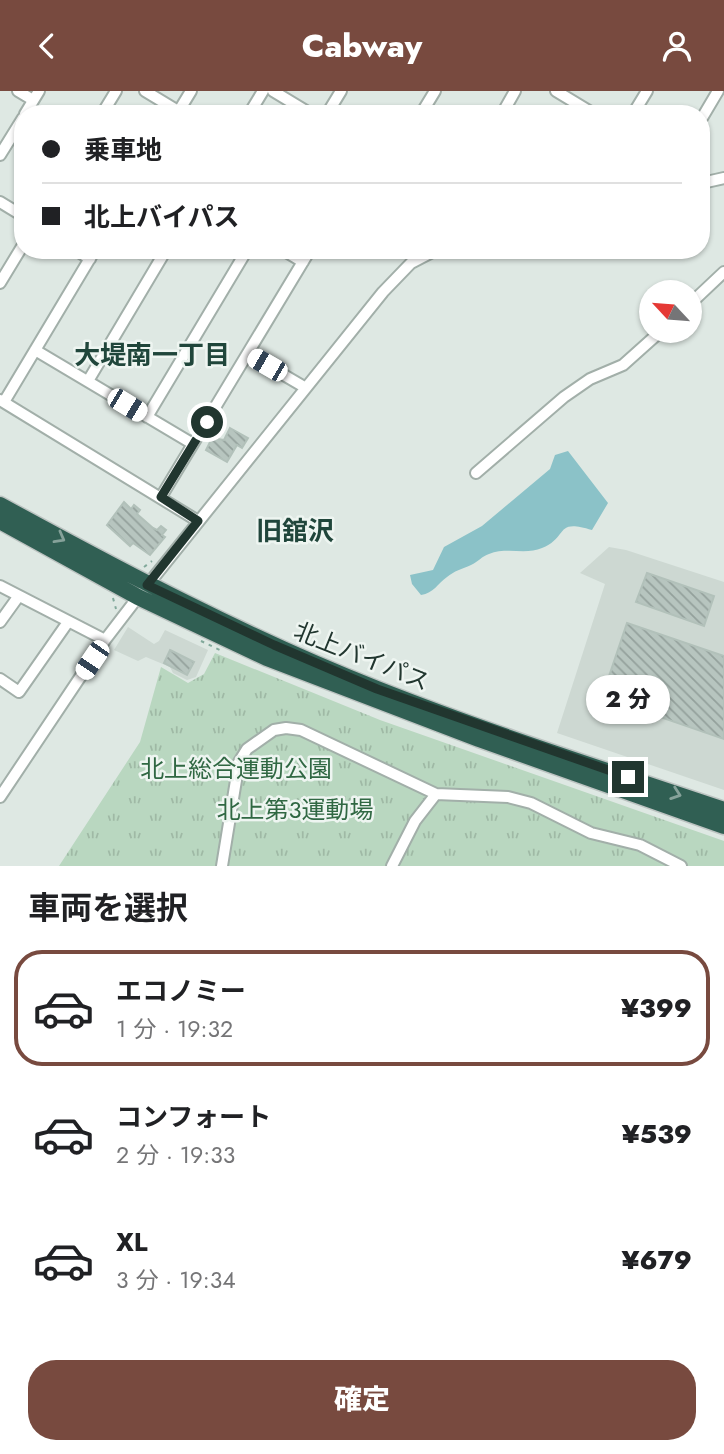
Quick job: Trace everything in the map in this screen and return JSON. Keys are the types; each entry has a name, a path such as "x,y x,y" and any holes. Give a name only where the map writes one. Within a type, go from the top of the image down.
{"highway":[{"name":"北上バイパス","path":"0,505 142,591 377,689 724,810"},
{"name":"北上バイパス","path":"0,521 142,591 267,658 372,700 724,826"}],"street":[{"path":"18,91 36,96"},
{"path":"145,91 167,105"},
{"path":"273,91 296,105"},
{"path":"556,91 573,95"},
{"path":"0,155 14,137"},
{"path":"0,283 15,259"},
{"path":"90,259 2,401 198,521"},
{"path":"88,381 161,259"},
{"path":"147,417 242,259"},
{"path":"298,259 303,262"},
{"path":"161,497 305,259"},
{"path":"0,797 105,640 142,591 383,292 414,259"},
{"path":"702,293 724,272"},
{"path":"476,473 564,397 590,379 623,365 648,343"},
{"path":"35,349 193,444"},
{"path":"248,354 306,388"},
{"path":"0,586 105,640"},
{"path":"0,622 18,597"},
{"path":"0,679 19,692 68,622"},
{"path":"222,866 239,762 247,749 274,730 286,728 316,736 436,794 508,797 531,803 591,833 640,845 681,866"},
{"path":"0,772 11,780"},
{"path":"392,866 415,821 436,794"}],"shaded area":[{"path":"609,547 724,582 724,790 557,733 605,584 580,573"},
{"path":"128,627 154,644 165,630 208,650 196,677 187,680 173,673 170,667 146,657 138,661 114,650"}],"green space":[{"name":"北上総合運動公園","path":"215,653 380,720 724,841 724,866 59,866 140,742 161,667 188,683 204,674"}],"water":[{"path":"568,451 608,503 592,530 572,526 542,548 487,555 452,573 432,590 421,595 412,584 410,575 433,570 444,547 482,526 550,469 555,455"}],"building":[{"path":"230,428 248,438 242,448 237,445 227,462 206,450 212,438 224,440"},
{"path":"124,502 131,509 134,505 140,510 137,514 153,528 157,530 161,526 166,530 162,535 165,537 150,555 133,543 130,546 107,525"},
{"path":"647,573 714,596 704,626 636,602"},
{"path":"627,623 724,656 724,739 602,697"},
{"path":"170,650 194,662 187,675 164,663"}],"district":[{"name":"大堤南一丁目","path":"152,355"},
{"name":"旧舘沢","path":"295,531"}],"route":[{"path":"207,422 161,497 198,521 147,585 274,645 377,689 628,777"}],"park label":[{"name":"北上第3運動場","path":"295,809"}]}
